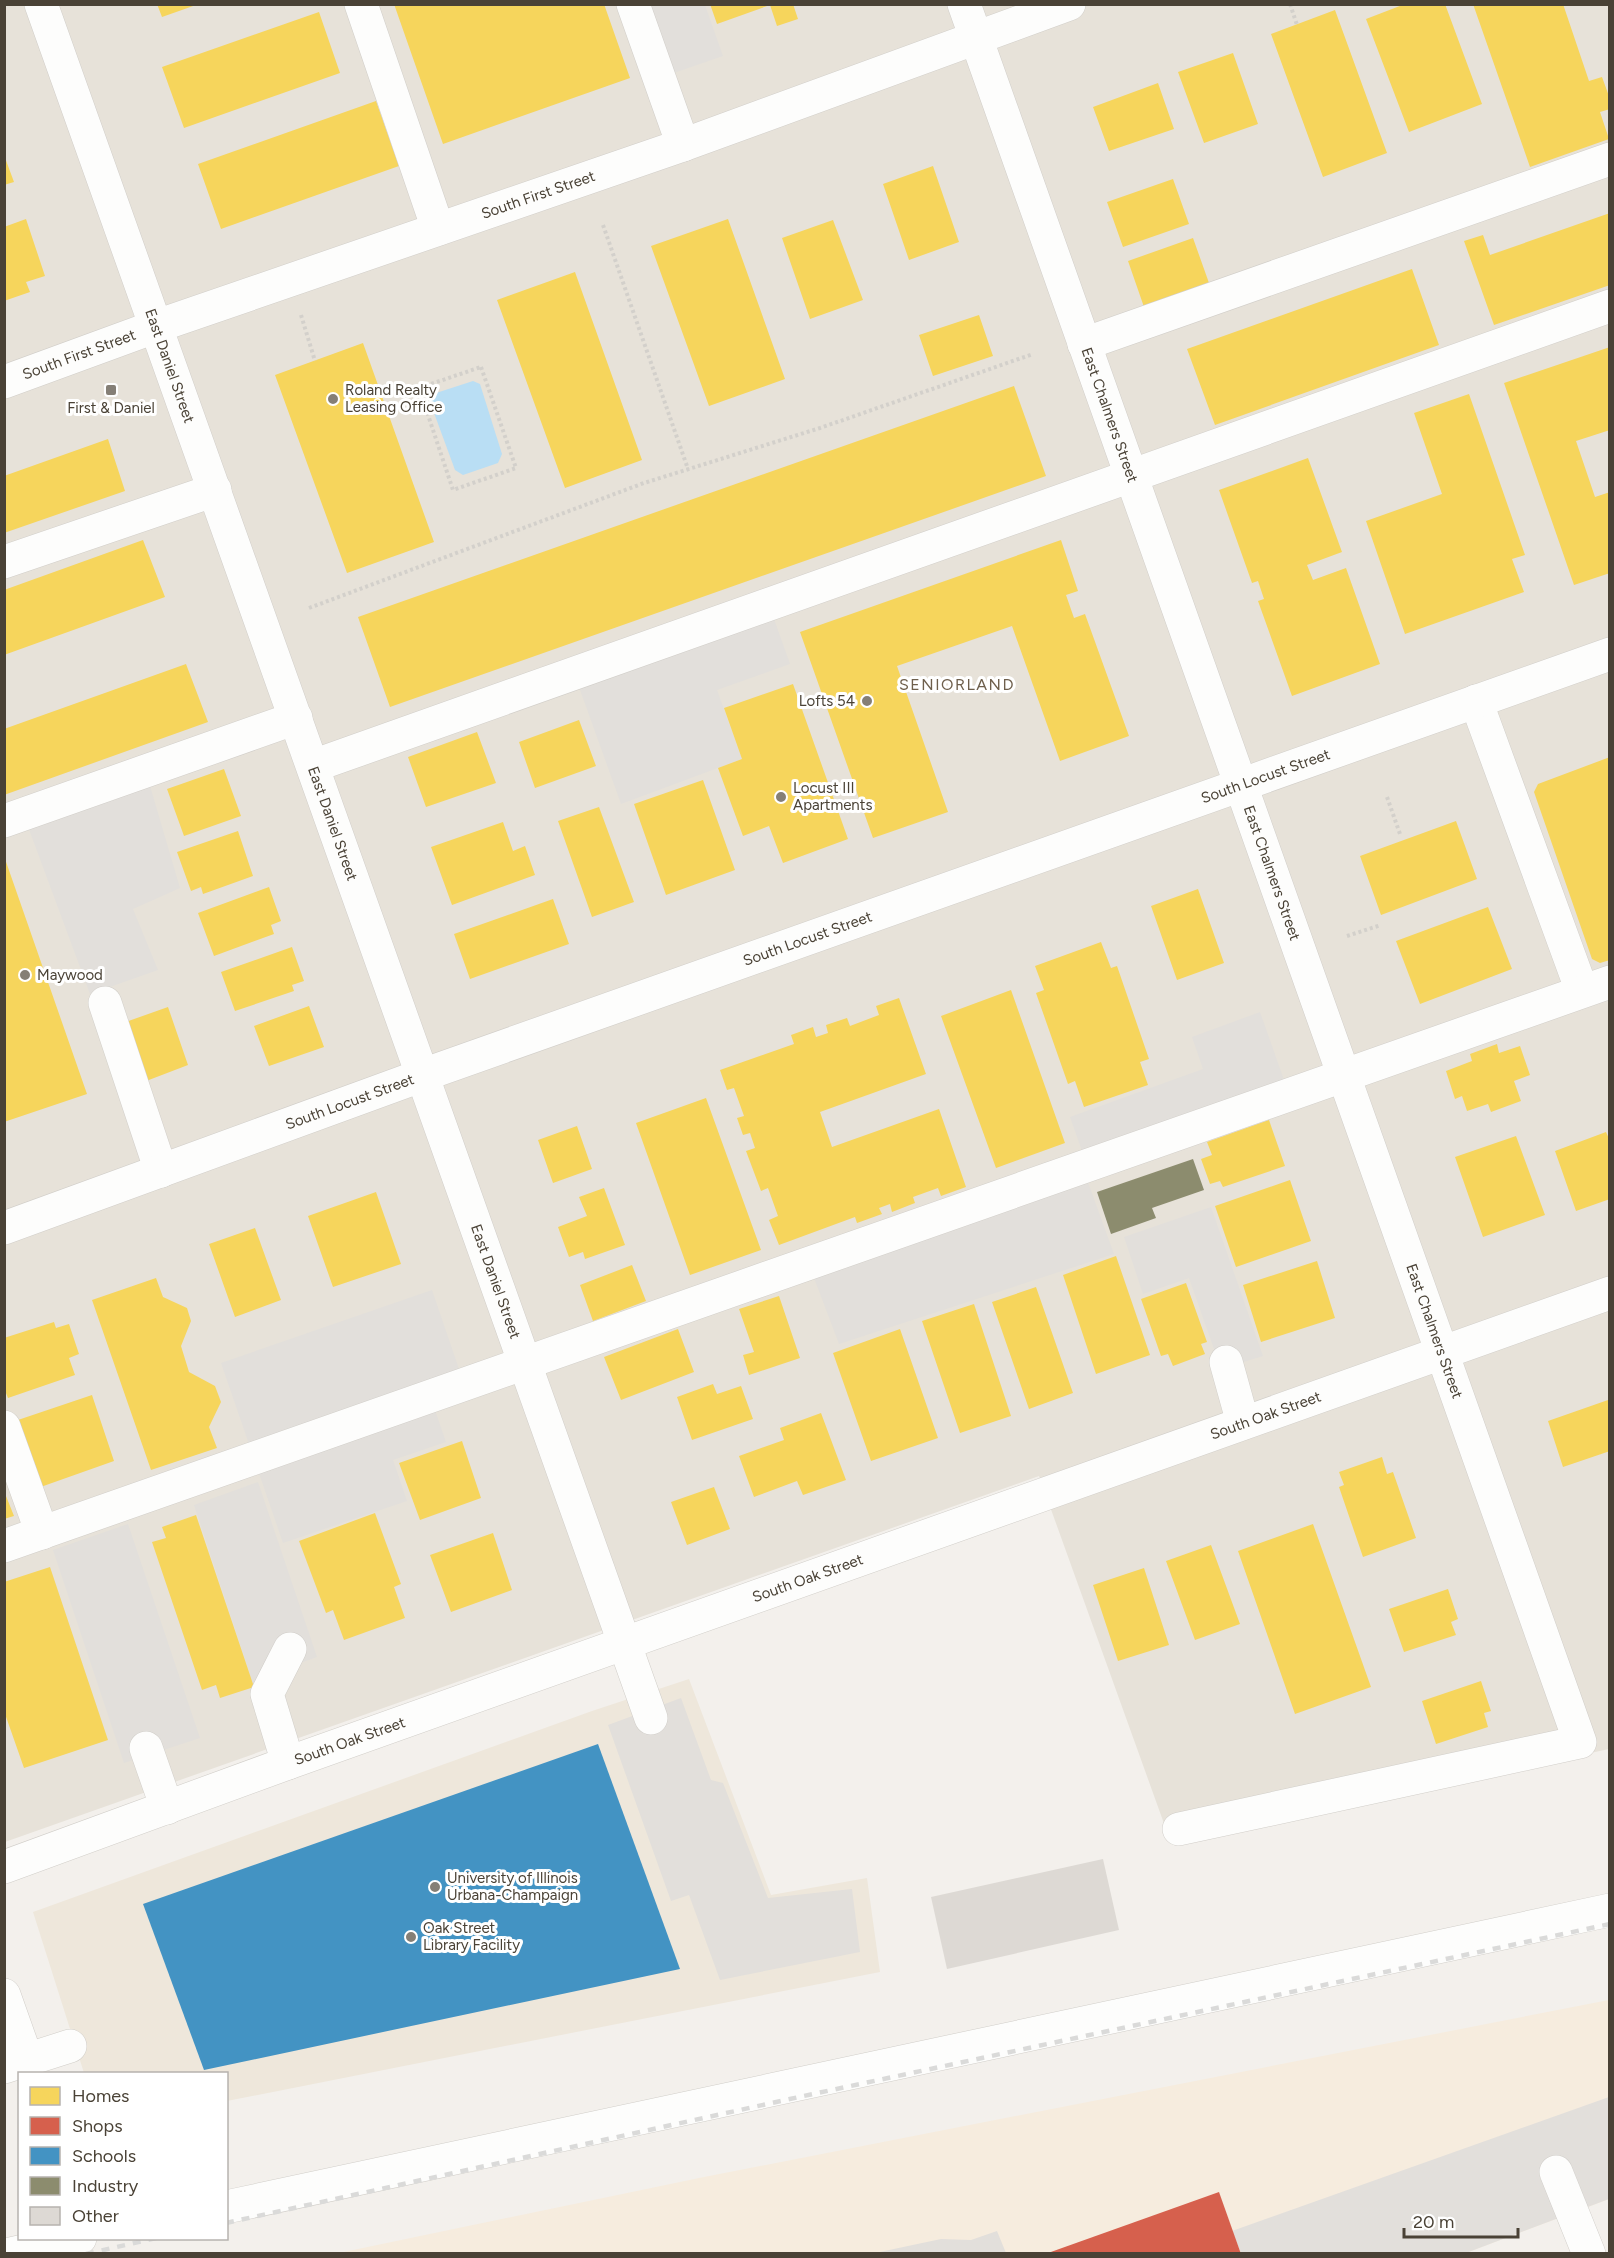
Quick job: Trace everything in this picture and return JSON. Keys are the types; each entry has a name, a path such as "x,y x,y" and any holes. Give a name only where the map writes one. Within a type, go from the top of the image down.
{"street":[{"name":"East Daniel Street","path":"41,4 651,1718"},
{"path":"361,4 438,229"},
{"path":"633,4 683,145"},
{"name":"East Chalmers Street","path":"964,4 1580,1742 1179,1829"},
{"name":"South First Street","path":"4,382 157,326 683,145 1070,4"},
{"path":"1084,344 1610,159"},
{"path":"313,766 1610,306"},
{"path":"4,562 215,490"},
{"name":"South Locust Street","path":"4,1228 423,1075 1610,654"},
{"path":"4,1546 1596,986 1476,701"},
{"path":"4,820 296,718"},
{"path":"105,1003 160,1171"},
{"name":"South Oak Street","path":"4,1867 288,1763 1610,1293"},
{"path":"1226,1362 1243,1424"},
{"path":"4,1427 42,1533"},
{"path":"288,1763 267,1694 290,1649"},
{"path":"146,1748 167,1808"},
{"path":"228,2207 1610,1910"},
{"path":"4,1995 16,2064 70,2046"},
{"path":"1556,2172 1589,2253"},
{"path":"10,2253 71,2240"}],"path":[{"path":"1290,4 1297,25"},
{"path":"603,225 688,469"},
{"path":"289,280 315,361"},
{"path":"309,608 644,483 820,428 1033,354"},
{"path":"481,367 516,468 453,490 419,388 481,367"},
{"path":"1387,797 1400,834"},
{"path":"1347,936 1381,924"}],"shaded area":[{"path":"4,5 1609,5 1609,1749 1171,1843 1039,1476 5,1842"},
{"path":"644,5 705,5 723,56 668,75"},
{"path":"774,619 790,664 717,690 742,759 621,804 579,687"},
{"path":"148,779 180,888 133,909 158,970 90,994 27,824"},
{"path":"1260,1012 1284,1080 1082,1151 1070,1117 1203,1069 1192,1037"},
{"path":"1085,1174 1114,1254 839,1344 811,1270"},
{"path":"1211,1207 1263,1356 1221,1369 1189,1278 1143,1294 1124,1237"},
{"path":"432,1290 460,1372 426,1384 446,1442 393,1460 407,1501 283,1543 221,1363"},
{"path":"258,1482 317,1657 292,1666 254,1687 194,1505"},
{"path":"128,1524 200,1738 124,1763 53,1550"},
{"name":"University of Illinois Urbana-Champaign","path":"689,1679 771,1895 867,1878 880,1972 228,2101 228,2072 84,2072 33,1912 592,1711"},
{"path":"681,1698 711,1780 723,1783 768,1898 852,1889 860,1952 720,1980 689,1895 671,1901 608,1725"},
{"path":"1609,2000 1609,2199 1466,2253 334,2254 704,2177"},
{"path":"1609,2097 1609,2199 1466,2253 1241,2253 1232,2231"},
{"path":"997,2231 1006,2253 875,2253 941,2239 971,2240"}],"water":[{"path":"473,381 480,384 502,454 498,463 463,475 455,470 430,402 433,394"}],"building: Homes":[{"path":"157,4 196,4 196,5 162,17"},
{"path":"394,4 604,4 630,78 443,144"},
{"path":"710,4 793,4 798,19 777,26 770,5 717,24"},
{"path":"1405,4 1445,4 1482,104 1409,132 1366,19"},
{"path":"1473,4 1563,4 1589,81 1602,77 1610,99 1610,109 1600,112 1609,139 1530,167"},
{"path":"1335,10 1387,153 1323,177 1271,34"},
{"path":"319,12 340,73 184,128 162,67"},
{"path":"1233,53 1258,124 1204,143 1178,72"},
{"path":"1158,83 1174,129 1109,151 1093,107"},
{"path":"376,101 399,166 221,229 198,164"},
{"path":"4,155 14,182 4,185"},
{"path":"933,166 959,242 909,260 883,184"},
{"path":"1173,179 1189,224 1123,247 1107,202"},
{"path":"1610,213 1610,285 1494,325 1464,241 1483,235 1490,255"},
{"path":"26,219 45,276 26,282 30,292 4,301 4,227"},
{"path":"728,219 785,379 709,406 651,246"},
{"path":"833,220 863,300 810,319 782,238"},
{"path":"1193,238 1209,283 1144,307 1128,261"},
{"path":"1412,269 1439,345 1215,425 1187,349"},
{"path":"575,272 642,460 565,488 497,300"},
{"path":"979,315 993,356 933,376 919,335"},
{"path":"363,343 434,542 347,573 275,375"},
{"path":"1610,347 1610,430 1576,441 1595,497 1610,492 1610,573 1574,585 1504,383"},
{"path":"1014,386 1046,476 390,707 358,617"},
{"path":"1469,394 1525,555 1512,559 1524,592 1405,634 1366,521 1442,494 1414,413"},
{"path":"108,439 125,491 4,533 4,476"},
{"path":"1308,458 1342,552 1307,565 1313,580 1346,568 1380,664 1292,696 1258,601 1264,599 1258,581 1252,583 1219,490"},
{"path":"143,540 165,597 4,655 4,590"},
{"name":"Lofts 54","path":"1061,540 1078,591 1066,595 1074,618 1085,614 1129,736 1060,761 1012,626 897,666 948,812 873,838 800,632"},
{"path":"186,664 208,722 4,795 4,729"},
{"name":"Locust III Apartments","path":"793,684 848,839 783,863 769,826 743,836 718,768 742,759 724,708"},
{"path":"579,720 596,766 535,788 519,742"},
{"path":"477,732 496,783 426,807 408,757"},
{"path":"1610,757 1610,960 1600,963 1592,959 1534,792 1538,784"},
{"path":"224,769 241,816 184,836 167,789"},
{"path":"703,780 735,870 666,895 634,804"},
{"path":"599,807 634,902 592,917 558,821"},
{"path":"1456,821 1477,879 1381,915 1360,856"},
{"path":"503,822 513,851 525,846 535,875 452,905 431,847"},
{"path":"238,831 253,876 203,894 201,887 191,891 177,852"},
{"name":"Maywood","path":"4,856 87,1094 4,1122"},
{"path":"269,887 281,921 271,925 274,934 214,956 198,913"},
{"path":"1198,889 1224,963 1177,980 1151,906"},
{"path":"553,899 569,944 470,979 454,934"},
{"path":"1488,907 1512,969 1420,1004 1396,941"},
{"path":"1101,942 1111,968 1117,966 1149,1059 1140,1062 1148,1085 1084,1107 1075,1081 1068,1084 1036,993 1044,990 1035,966"},
{"path":"292,947 304,981 292,985 294,991 235,1011 221,972"},
{"path":"1011,990 1065,1143 996,1168 941,1016"},
{"path":"899,998 926,1074 820,1112 832,1147 939,1109 966,1187 941,1196 938,1188 913,1197 915,1203 892,1212 890,1204 879,1208 882,1214 857,1223 855,1217 779,1245 769,1220 778,1216 768,1188 761,1191 746,1151 755,1148 750,1133 743,1135 737,1118 744,1116 734,1088 727,1090 720,1070 794,1044 791,1035 813,1027 816,1037 828,1033 826,1025 847,1018 850,1026 879,1015 876,1006"},
{"path":"309,1006 324,1047 269,1066 254,1026"},
{"path":"168,1007 188,1065 141,1083 120,1024"},
{"path":"1497,1044 1499,1053 1520,1046 1530,1075 1514,1081 1521,1101 1491,1112 1488,1104 1467,1111 1462,1096 1455,1099 1446,1071 1472,1061 1470,1054"},
{"path":"706,1098 761,1250 690,1275 636,1123"},
{"path":"1269,1120 1285,1166 1223,1187 1220,1181 1210,1184 1201,1159 1212,1155 1207,1142"},
{"path":"577,1126 592,1169 553,1183 538,1140"},
{"path":"1606,1132 1610,1141 1610,1199 1576,1211 1555,1151"},
{"path":"1516,1136 1545,1215 1483,1237 1455,1157"},
{"path":"1290,1180 1311,1241 1236,1267 1215,1206"},
{"path":"604,1188 625,1245 585,1259 583,1252 569,1257 558,1227 587,1216 579,1197"},
{"path":"376,1192 401,1264 333,1287 308,1216"},
{"path":"255,1228 281,1300 235,1317 209,1244"},
{"path":"1116,1256 1150,1355 1096,1374 1063,1275"},
{"path":"1317,1261 1335,1318 1261,1342 1243,1285"},
{"path":"632,1265 646,1301 593,1321 580,1285"},
{"path":"156,1278 163,1297 187,1308 191,1321 181,1346 189,1372 215,1386 221,1402 209,1427 217,1448 151,1470 92,1300"},
{"path":"1186,1283 1207,1342 1201,1344 1205,1354 1173,1366 1168,1354 1161,1356 1141,1299"},
{"path":"1036,1287 1073,1393 1029,1409 992,1302"},
{"path":"779,1296 800,1358 749,1375 743,1355 754,1352 739,1309"},
{"path":"974,1304 1011,1416 960,1433 922,1321"},
{"path":"54,1322 56,1328 69,1324 79,1354 69,1358 75,1375 8,1398 4,1388 4,1338"},
{"path":"678,1329 694,1372 621,1400 604,1357"},
{"path":"900,1329 938,1438 871,1461 833,1353"},
{"path":"713,1384 717,1394 741,1386 753,1419 692,1440 677,1397"},
{"path":"92,1395 114,1461 35,1489 12,1422"},
{"path":"1608,1400 1610,1451 1563,1467 1548,1421"},
{"path":"821,1413 846,1480 803,1495 797,1481 754,1497 739,1456 784,1440 780,1428"},
{"path":"462,1441 481,1498 420,1520 399,1463"},
{"path":"1382,1457 1387,1474 1393,1472 1416,1538 1363,1557 1339,1487 1344,1485 1339,1472"},
{"path":"714,1487 730,1529 687,1545 671,1502"},
{"path":"4,1491 14,1516 4,1519"},
{"path":"375,1513 401,1584 394,1587 405,1618 344,1640 333,1610 326,1613 299,1541"},
{"path":"196,1515 254,1687 220,1698 216,1685 202,1690 152,1542 166,1538 162,1527"},
{"path":"1313,1524 1371,1687 1295,1714 1238,1551"},
{"path":"493,1533 512,1590 451,1612 430,1555"},
{"path":"1211,1545 1240,1624 1195,1640 1166,1561"},
{"path":"50,1567 108,1740 24,1768 4,1711 4,1582"},
{"path":"1144,1568 1169,1645 1118,1661 1093,1585"},
{"path":"1448,1589 1458,1619 1451,1622 1456,1635 1404,1652 1389,1609"},
{"path":"1481,1681 1491,1711 1484,1713 1488,1727 1436,1744 1422,1701"}],"building: Shops":[{"path":"1219,2192 1241,2254 1048,2254 1048,2253"}],"building: Schools":[{"name":"Oak Street Library Facility","path":"598,1744 680,1969 204,2070 143,1904"}],"building: Industry":[{"path":"1193,1159 1204,1190 1152,1208 1156,1218 1111,1234 1097,1192"}],"building: Other":[{"path":"1103,1859 1119,1930 947,1969 931,1897"}],"railway":[{"path":"228,2223 799,2097 1610,1924"},
{"path":"86,2254 147,2240"}],"place":[{"name":"First & Daniel","path":"111,390"},
{"name":"Roland Realty Leasing Office","path":"333,399"},
{"name":"Lofts 54","path":"867,701"},
{"name":"Locust III Apartments","path":"781,797"},
{"name":"Maywood","path":"25,975"},
{"name":"University of Illinois Urbana-Champaign","path":"435,1887"},
{"name":"Oak Street Library Facility","path":"411,1937"}],"district":[{"name":"SENIORLAND","path":"957,684"}]}
